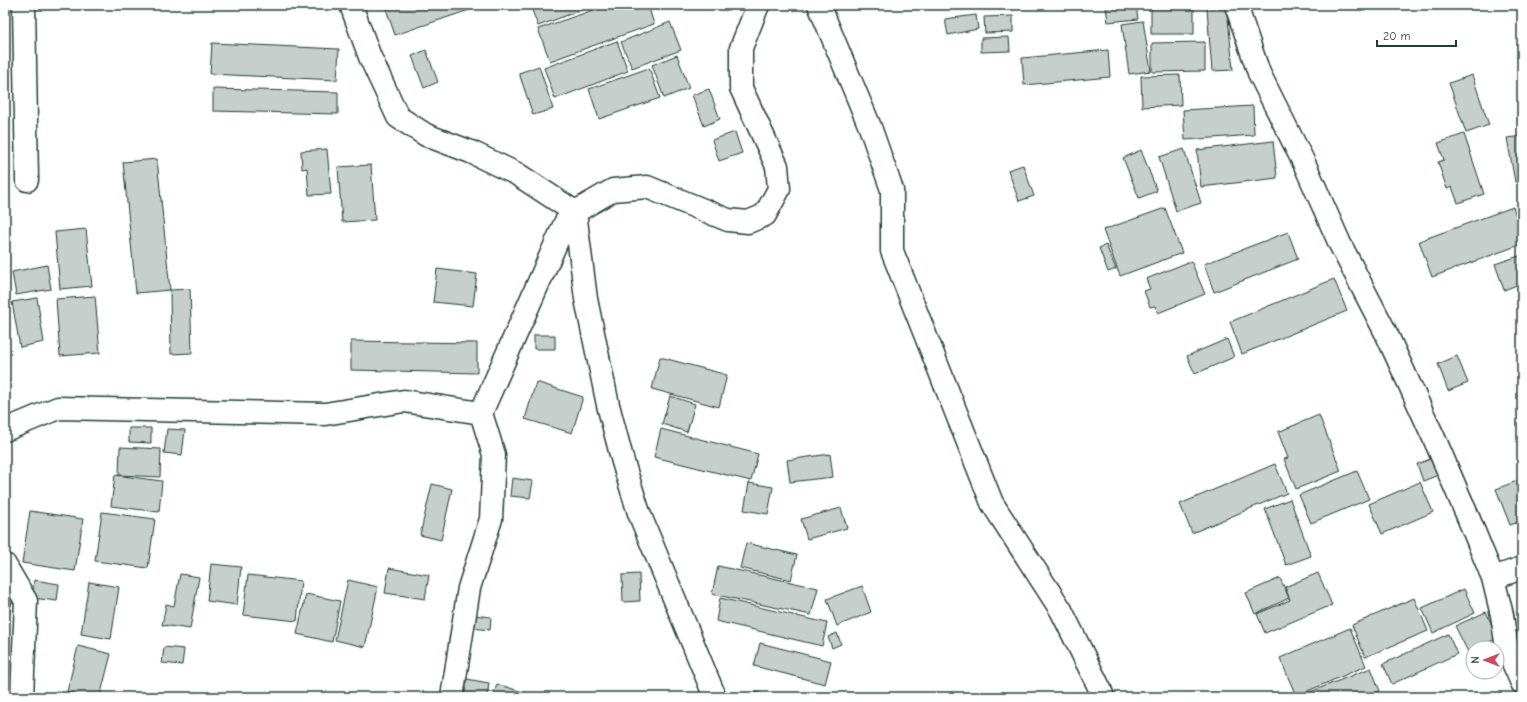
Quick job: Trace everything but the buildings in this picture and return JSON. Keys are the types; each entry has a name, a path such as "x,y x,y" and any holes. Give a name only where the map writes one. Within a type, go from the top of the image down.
{"street":[{"path":"24,5 27,180"},
{"path":"350,5 370,58 398,117 426,135 471,152 517,174 575,212 586,299 608,405 623,462 638,513 715,697"},
{"path":"452,697 469,588 491,519 494,455 481,413 564,223 575,212 613,190 647,187 728,220 748,222 765,215 779,189 777,166 741,88 741,48 758,5"},
{"path":"819,5 870,127 892,190 892,251 992,503 1061,610 1100,689 1102,697"},
{"path":"1236,5 1259,73 1305,165 1340,244 1387,334 1438,446 1493,578 1508,649 1522,683"},
{"path":"5,430 58,408 325,414 404,402 481,413"},
{"path":"5,565 26,602 22,697"},
{"path":"1493,578 1522,568"}]}
